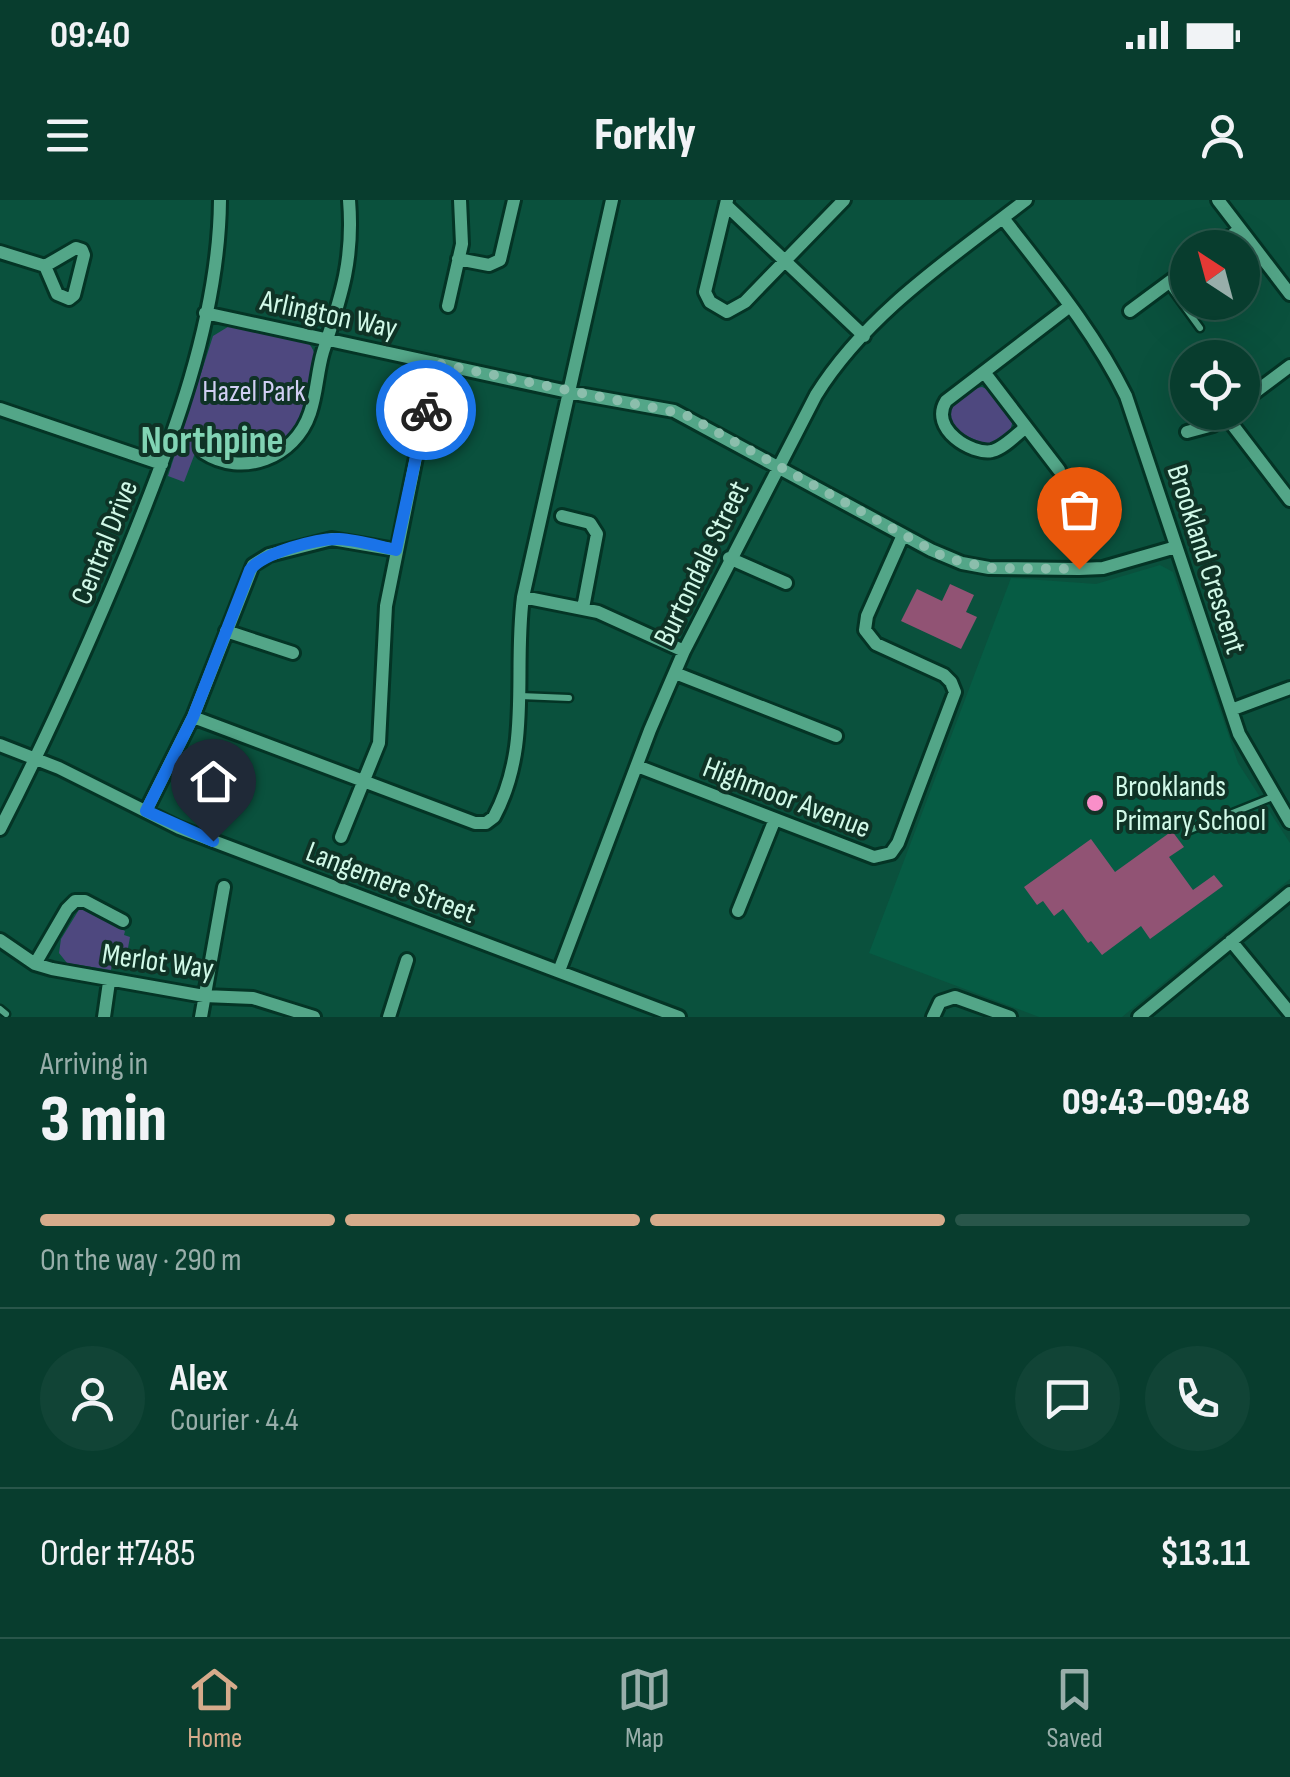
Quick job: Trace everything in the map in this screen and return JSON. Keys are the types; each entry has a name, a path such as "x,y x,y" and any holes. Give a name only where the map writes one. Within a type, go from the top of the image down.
{"street":[{"name":"Central Drive","path":"0,829 84,658 178,419 216,268 220,200"},
{"path":"203,452 229,464 248,465 266,460 284,450 310,415 350,258 349,200"},
{"path":"448,306 462,244 460,200"},
{"path":"458,259 488,265 500,260 514,200"},
{"path":"193,717 474,823 486,823 496,814 519,747 519,630 523,597 612,200"},
{"path":"727,203 705,292 710,302 728,312 739,308 844,200"},
{"name":"Burtondale Street","path":"558,972 675,672 729,558 822,384 911,288 1026,200"},
{"path":"1218,200 1290,294"},
{"path":"727,203 864,336"},
{"name":"Brookland Crescent","path":"1003,218 1112,366 1134,414 1245,747 1290,822"},
{"path":"0,252 45,266"},
{"path":"1130,311 1170,282"},
{"path":"1026,428 998,449 986,452 945,430 940,413 946,401 1070,306"},
{"name":"Arlington Way","path":"205,313 684,414 946,558 989,568 1103,568 1176,547"},
{"path":"340,837 379,743 383,632 435,363"},
{"path":"1260,388 1290,366"},
{"path":"984,372 1059,470"},
{"path":"0,409 162,464"},
{"path":"1187,432 1195,430"},
{"path":"1239,430 1290,500"},
{"path":"562,516 590,523 597,534 583,608"},
{"name":"Highmoor Avenue","path":"637,766 874,857 886,856 898,843 955,692 944,675 876,644 865,630 865,620 903,535"},
{"path":"146,811 193,717 250,570 263,557 332,539 396,550"},
{"path":"729,558 786,583"},
{"path":"523,597 612,617 684,652"},
{"path":"226,631 293,653"},
{"path":"675,672 836,736"},
{"path":"1231,710 1290,688"},
{"name":"Langemere Street","path":"0,745 59,768 178,828 679,1017"},
{"path":"738,911 775,819"},
{"path":"200,1017 224,887"},
{"path":"1139,1017 1290,893"},
{"path":"36,964 75,901 86,901 123,921"},
{"name":"Merlot Way","path":"0,940 36,964 109,982 204,996 265,1000 314,1017"},
{"path":"1231,941 1290,1014"},
{"path":"389,1017 408,960"},
{"path":"104,1017 109,982"},
{"path":"933,1017 940,1002 955,997 1010,1017"}],"lane":[{"path":"1167,284 1200,328"},
{"path":"518,696 568,698"},
{"path":"1190,830 1275,796"}],"shaded area":[{"name":"Brooklands Primary School","path":"1160,565 1173,572 1238,763 1290,843 1290,879 1122,1017 1039,1017 869,953 1011,578 1096,584"}],"green space":[{"name":"Hazel Park","path":"231,325 304,340 316,362 310,395 285,440 264,453 230,457 219,446 200,440 184,482 168,476 213,336"},
{"path":"982,387 991,391 1013,420 1009,435 990,446 953,430 947,414 962,396"},
{"path":"80,908 130,937 126,959 113,957 111,970 67,963 59,953 61,939"}],"building":[{"path":"950,584 974,595 966,612 977,617 961,649 901,621 917,589 942,601"},
{"path":"1172,831 1184,847 1169,857 1193,890 1214,875 1223,886 1150,939 1141,926 1102,955 1063,909 1054,916 1043,901 1037,905 1024,887 1091,839 1115,872"}],"way so far":[{"path":"426,410 435,363 674,411 946,558 989,568 1079,569"}],"place":[{"name":"Brooklands Primary School","path":"1095,803"}],"district":[{"name":"Northpine","path":"212,439"}],"route":[{"path":"213,841 146,811 193,717 250,570 268,555 332,539 396,550 426,410"}]}
